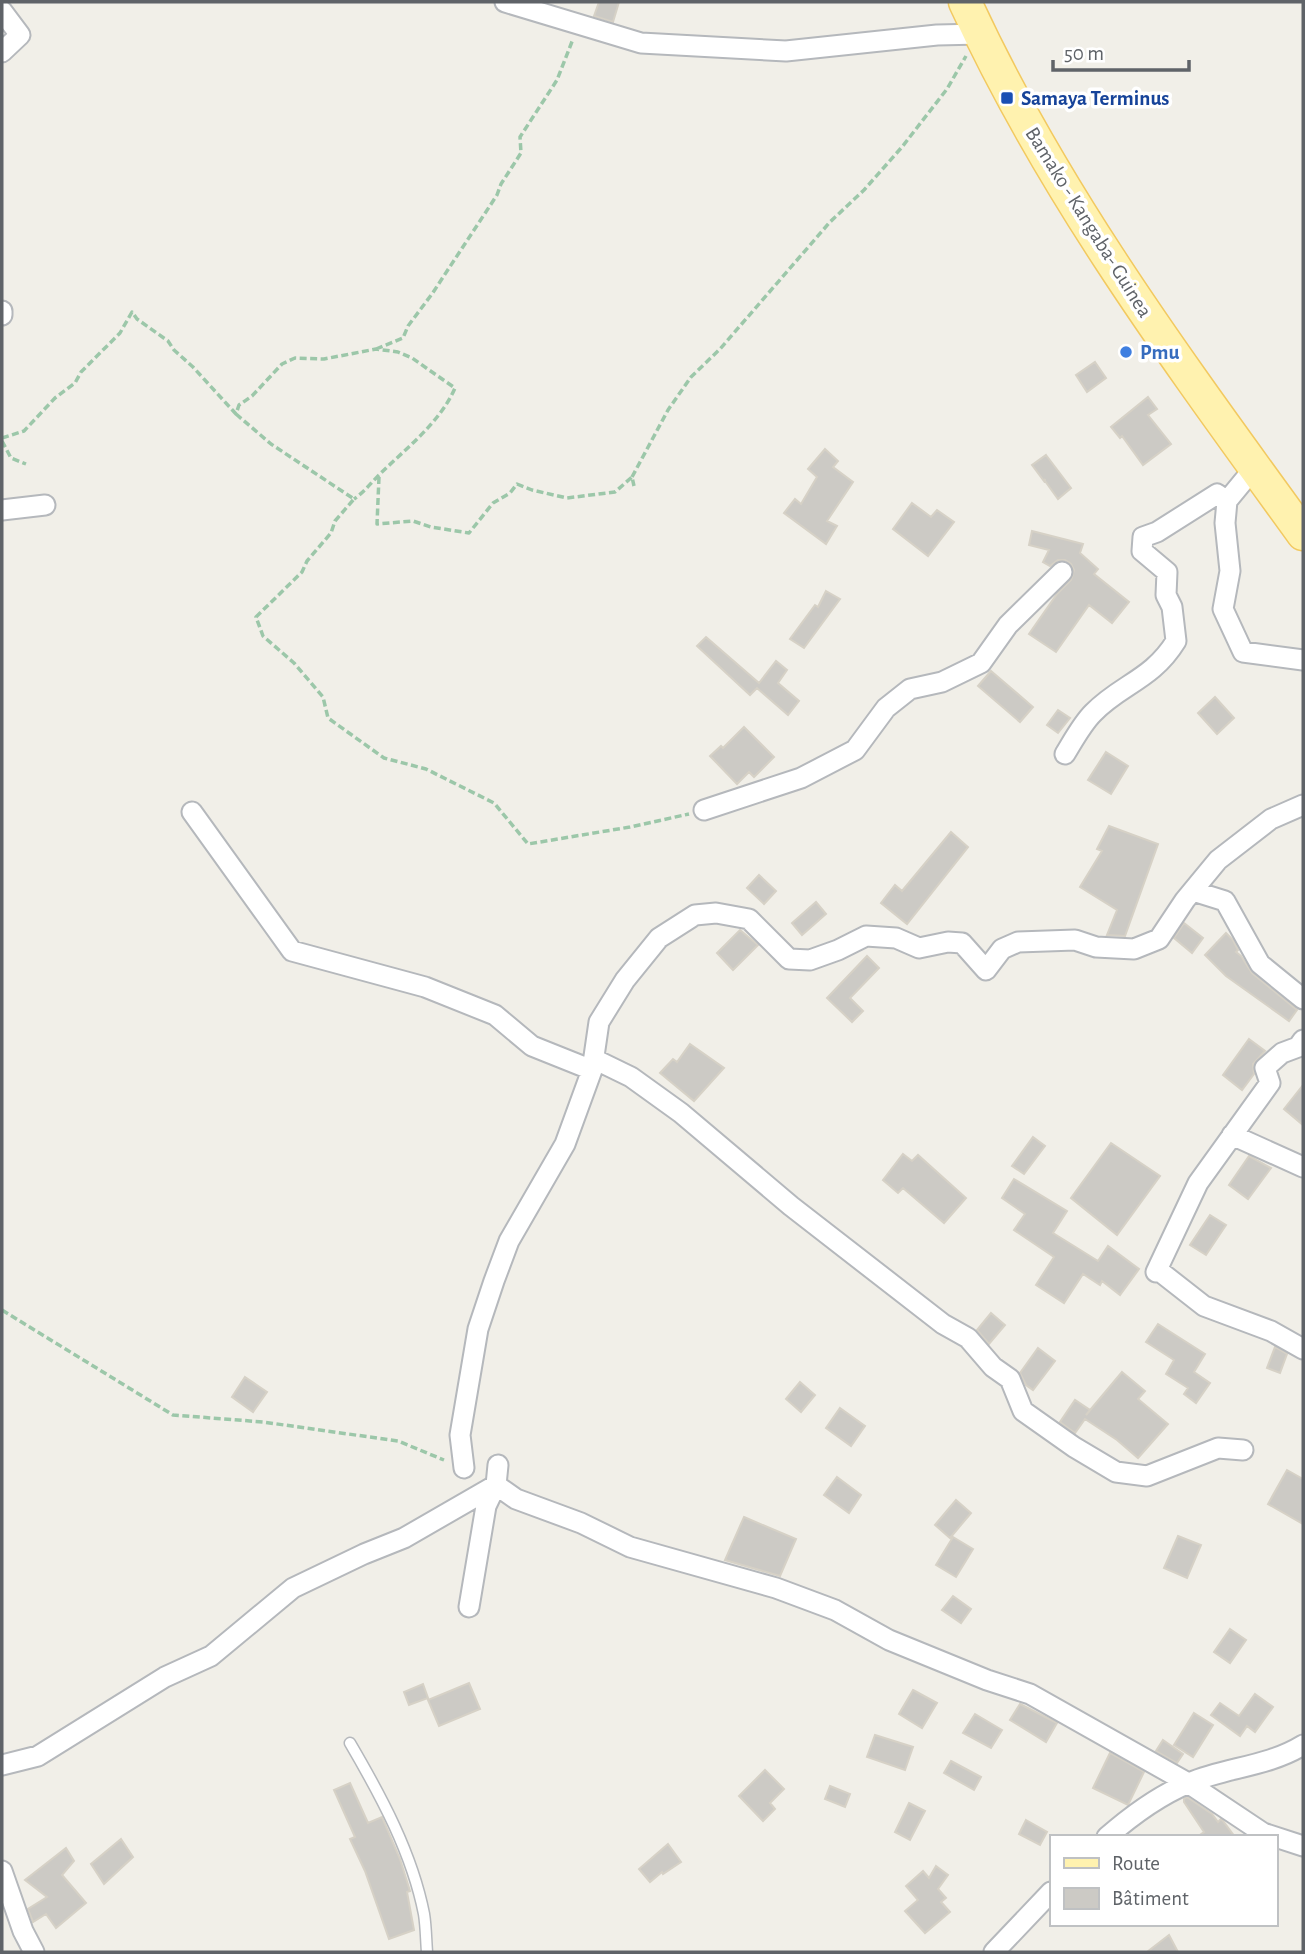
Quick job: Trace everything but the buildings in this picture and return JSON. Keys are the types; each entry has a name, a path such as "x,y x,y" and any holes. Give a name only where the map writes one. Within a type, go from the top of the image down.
{"main road":[{"name":"Bamako - Kangaba- Guinea","path":"965,2 1050,167 1169,347 1303,534"}],"street":[{"path":"505,2 641,43 786,51 937,35 980,34"},
{"path":"2,11 20,35 2,52"},
{"path":"1255,467 1227,501 1225,523 1230,571 1223,609 1244,652 1303,660"},
{"path":"1065,754 1093,713 1149,674 1165,658 1176,641 1172,607 1166,595 1167,572 1142,551 1143,537 1157,533 1217,494 1227,501"},
{"path":"2,510 45,505"},
{"path":"704,810 801,778 855,750 886,708 910,689 942,682 981,663 1008,625 1062,572"},
{"path":"464,1468 460,1435 482,1317 509,1241 565,1144 593,1065 599,1022 625,980 659,939 695,915 716,913 749,919 789,959 810,960 866,936 896,938 919,948 948,942 962,943 986,970 1002,949 1033,940 1075,940 1096,947 1134,949 1159,939 1218,860 1271,819 1303,806"},
{"path":"192,812 292,951 425,988 495,1015 533,1046 631,1077 681,1113 791,1206 943,1324 968,1338 993,1367 1010,1378 1023,1411 1074,1447 1116,1472 1147,1476 1218,1448 1243,1450"},
{"path":"1193,891 1225,901 1260,964 1303,999"},
{"path":"1303,1040 1298,1047 1282,1053 1265,1068 1269,1083 1198,1183 1157,1271 1204,1306 1271,1331 1303,1349"},
{"path":"1232,1135 1303,1167"},
{"path":"469,1607 486,1506 496,1485 498,1465"},
{"path":"2,1765 38,1756 165,1677 211,1656 293,1588 404,1538 496,1485"},
{"path":"496,1485 516,1499 581,1523 630,1547 776,1588 835,1610 889,1640 987,1680 1030,1694 1188,1783 1269,1835"},
{"path":"1109,1835 1128,1819 1188,1783 1258,1765 1303,1745"},
{"path":"1277,1838 1303,1846"},
{"path":"2,1871 23,1931 34,1952"},
{"path":"994,1952 1050,1893"}],"lane":[{"path":"350,1743 387,1810 415,1879 424,1916 427,1952"}],"path":[{"path":"236,414 239,405 252,396 282,364 295,358 324,359 376,349 403,338 408,326 484,217 521,153 520,137 557,80 579,24"},
{"path":"379,475 377,524 414,522 469,533 493,503 510,493 517,484 567,498 615,492 632,477 668,410 691,377 720,349 830,222 864,190 902,147 947,89 980,34"},
{"path":"26,464 11,458 2,439 24,431 55,398 75,383 81,372 120,333 132,312 137,319 168,341 236,414 271,444 354,499"},
{"path":"376,349 398,352 412,358 455,388 449,403 393,464 354,499 335,521 331,533 307,561 302,572 256,617 263,636 294,663 323,697 328,718 384,758 426,769 494,803 528,844 630,827 704,810"},
{"path":"632,477 634,486"},
{"path":"2,1310 173,1415 264,1422 398,1441 464,1468"}],"place":[{"name":"Samaya Terminus","path":"1007,98"},
{"name":"Pmu","path":"1126,352"}]}
